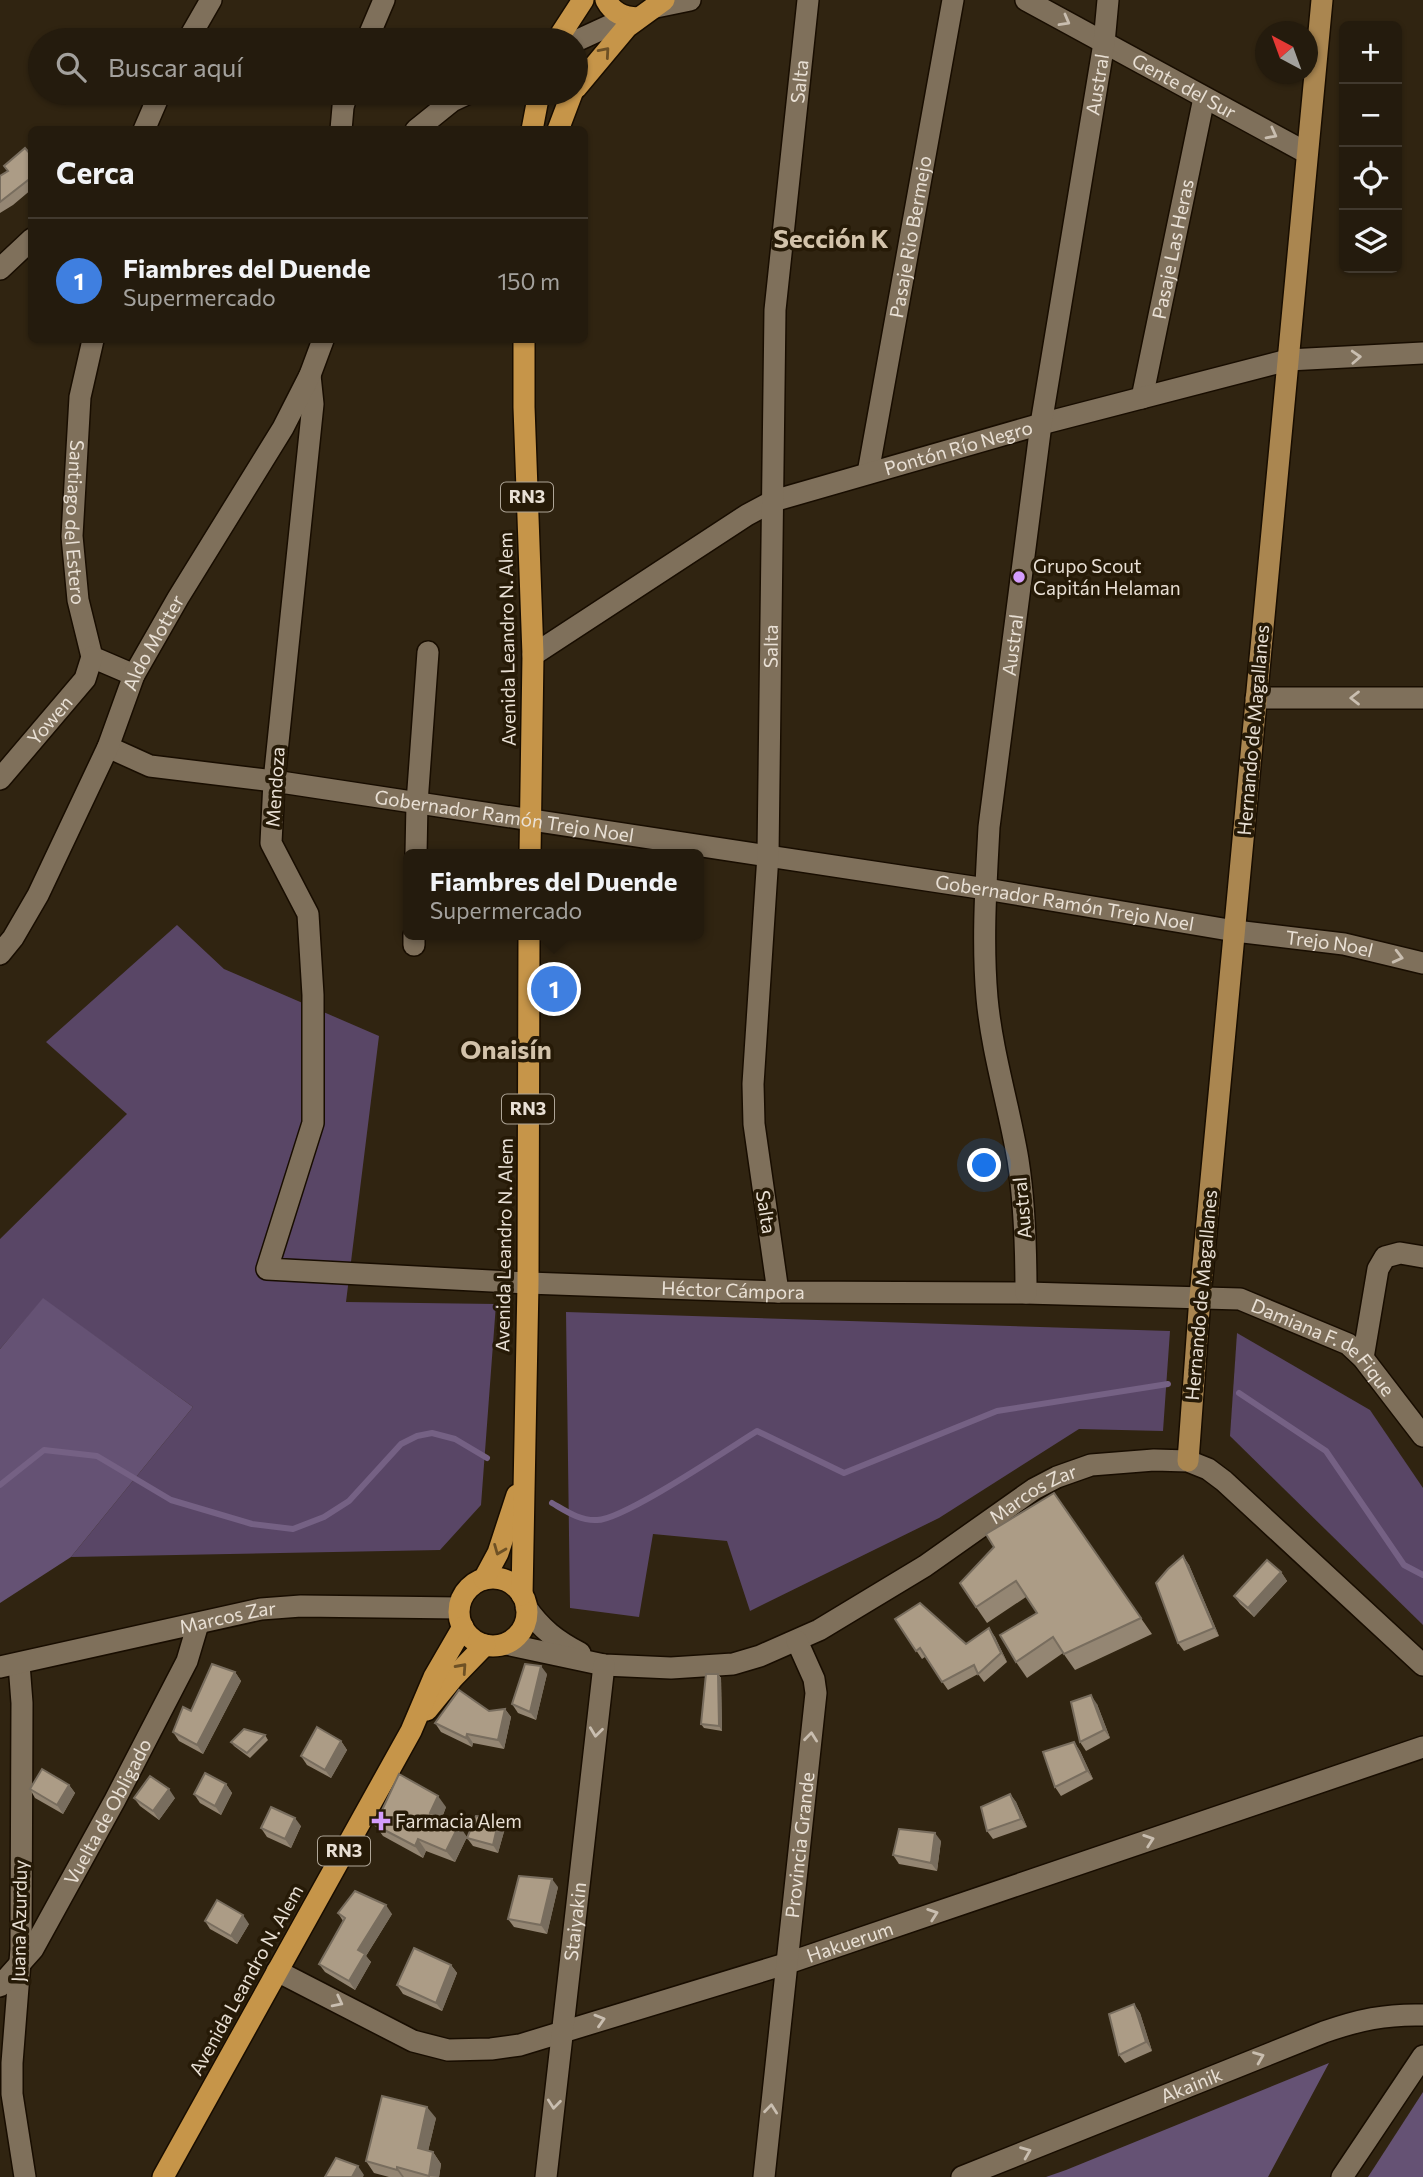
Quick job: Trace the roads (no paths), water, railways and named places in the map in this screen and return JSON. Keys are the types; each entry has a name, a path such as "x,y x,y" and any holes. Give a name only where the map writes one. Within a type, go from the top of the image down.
{"highway":[{"path":"565,28 583,0"},
{"path":"606,0 616,12 632,18"},
{"path":"588,73 632,18 660,3"},
{"path":"533,126 536,105"},
{"path":"560,126 567,105"},
{"name":"Avenida Leandro N. Alem","path":"524,343 533,655 530,849"},
{"name":"Avenida Leandro N. Alem","path":"411,1731 453,1678 496,1645 520,1632 524,1624 523,1472 529,940"},
{"name":"Avenida Leandro N. Alem","path":"163,2177 411,1731 461,1618 467,1590 485,1579 498,1553 523,1472"},
{"path":"485,1579 506,1581 524,1601"},
{"path":"461,1618 468,1636 496,1645"}],"main road":[{"name":"Hernando de Magallanes","path":"1188,1461 1200,1297 1322,0"}],"street":[{"path":"195,28 211,0"},
{"path":"372,28 384,0"},
{"path":"660,3 690,0"},
{"name":"Salta","path":"778,1292 754,1124 753,1084 768,855 775,310 808,0"},
{"name":"Pasaje Rio Bermejo","path":"868,473 953,0"},
{"name":"Gente del Sur","path":"1026,0 1307,153"},
{"name":"Austral","path":"1026,1293 1026,1233 1017,1160 993,1042 987,997 986,889 989,827 1041,424 1104,43 1108,0"},
{"path":"588,36 632,18"},
{"name":"Pasaje Las Heras","path":"1142,398 1204,98"},
{"path":"146,126 155,105"},
{"path":"341,126 344,105"},
{"path":"421,126 447,105"},
{"path":"0,269 28,243"},
{"name":"Santiago del Estero","path":"92,343 80,397 72,536 78,600 92,657"},
{"name":"Aldo Motter","path":"0,954 13,938 38,895 108,747 134,675 282,428 310,375 322,343"},
{"name":"Pontón Río Negro","path":"533,655 747,515 773,501 1041,424 1288,360 1423,353"},
{"name":"Mendoza","path":"267,1269 313,1123 313,995 308,915 271,842 274,780 313,404 310,375"},
{"path":"416,849 428,652"},
{"path":"92,657 134,675"},
{"name":"Yowen","path":"0,779 85,679 92,657"},
{"path":"1256,698 1423,698"},
{"name":"Gobernador Ramón Trejo Noel","path":"108,747 150,766 274,780 530,821 768,855 1235,931"},
{"name":"Trejo Noel","path":"1235,931 1343,944 1423,963"},
{"path":"1363,1357 1378,1269 1385,1257 1400,1253 1423,1257"},
{"name":"Héctor Cámpora","path":"267,1269 527,1283 778,1292 1200,1297"},
{"name":"Damiana F. de Fique","path":"1200,1297 1240,1299 1349,1345 1363,1357 1423,1436"},
{"name":"Marcos Zar","path":"496,1645 604,1665 682,1668 733,1664 797,1641 925,1566 1034,1489 1057,1477 1091,1465 1154,1460 1188,1461 1208,1469 1224,1481 1423,1665"},
{"name":"Marcos Zar","path":"524,1601 538,1625 559,1643 604,1665"},
{"name":"Marcos Zar","path":"10,1665 261,1609 301,1606 461,1618"},
{"name":"Vuelta de Obligado","path":"0,1986 20,1967 33,1949 187,1661 198,1624"},
{"name":"Provincia Grande","path":"764,2177 816,1693 814,1679 797,1641"},
{"name":"Juana Azurduy","path":"10,1665 22,1703 20,1967 12,2094 25,2177"},
{"name":"Staiyakin","path":"545,2177 604,1665"},
{"name":"Hakuerum","path":"277,1971 412,2040 448,2050 520,2045 785,1964 1423,1747"},
{"name":"Akainik","path":"962,2177 1324,2032 1364,2019 1392,2014 1423,2015"},
{"path":"1342,2177 1423,2056"}],"waterway":[{"path":"552,1503 585,1519 610,1517 651,1497 757,1431 844,1473 997,1411 1168,1384"},
{"path":"1239,1393 1326,1451 1404,1565 1423,1575"},
{"path":"0,1485 44,1450 97,1456 171,1500 252,1524 293,1529 324,1517 349,1501 401,1444 417,1436 432,1433 455,1439 487,1458"}],"place":[{"name":"Grupo Scout Capitán Helaman","path":"1019,577"},
{"name":"Fiambres del Duende","path":"554,989"},
{"name":"Farmacia Alem","path":"381,1821"}],"district":[{"name":"Sección K","path":"831,239"},
{"name":"Onaisín","path":"506,1050"}]}
